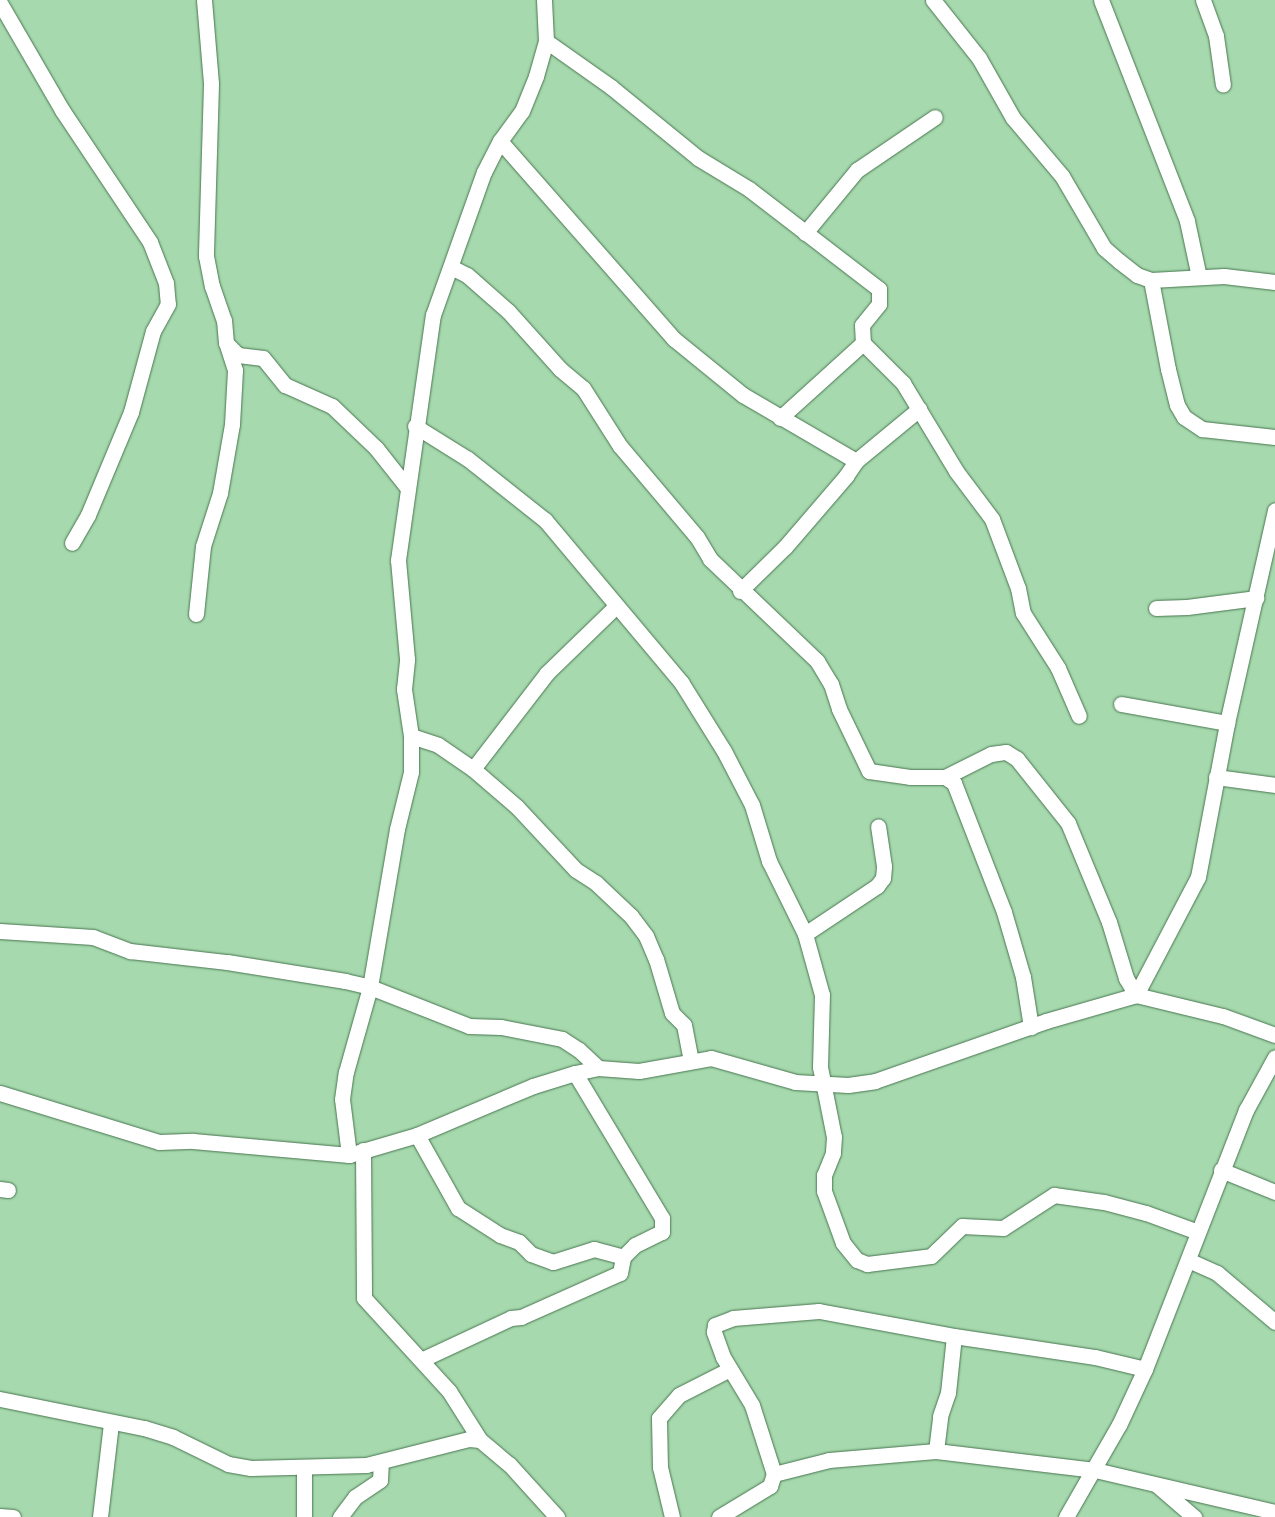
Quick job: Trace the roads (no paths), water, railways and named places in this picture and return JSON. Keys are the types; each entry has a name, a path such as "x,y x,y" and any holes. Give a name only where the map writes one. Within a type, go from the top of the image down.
{"street":[{"path":"196,614 203,546 220,493 232,424 235,370 226,343 224,320 212,286 206,256 210,84 204,0"},
{"path":"544,0 546,41 522,111 500,141 471,204 451,267 432,315 406,486 398,560 406,659 406,713 411,736 411,772 397,830 370,987 342,1099 356,1153 364,1298 423,1359 450,1391 480,1440 509,1464 557,1517"},
{"path":"933,0 979,58 1012,118 1062,176 1104,248 1137,275 1151,280 1224,276 1275,282"},
{"path":"1101,0 1187,221 1199,277"},
{"path":"1204,0 1216,36 1223,85"},
{"path":"0,3 62,110 150,242 166,283 168,304 154,331 131,412 88,515 72,543"},
{"path":"546,41 611,88 698,158 749,189 879,289 879,304 862,325 863,343 903,383 956,471 992,519 1018,588 1023,613 1058,668 1079,716"},
{"path":"805,233 857,170 935,117"},
{"path":"500,141 674,339 743,395 856,461"},
{"path":"451,267 467,275 508,311 560,369 583,388 620,446 697,537 710,559 740,591 817,661 831,684 839,709 869,771 910,777 945,777 991,754 1006,752 1017,759 1068,823 1109,922 1126,978 1136,995"},
{"path":"1151,280 1168,369 1177,405 1184,417 1202,429 1275,438"},
{"path":"226,343 238,355 263,358 285,385 332,406 376,448 406,486"},
{"path":"780,418 863,343"},
{"path":"740,591 785,546 846,476 856,461 919,409"},
{"path":"415,426 475,464 539,514 615,607 681,682 724,751 752,804 770,861 805,934 822,995 820,1067 834,1137 833,1153 824,1175 824,1191 843,1243 857,1260 867,1264 931,1256 962,1226 1003,1228 1054,1195 1112,1204 1198,1232"},
{"path":"1136,995 1198,877 1227,723 1275,510"},
{"path":"1156,608 1187,607 1256,598"},
{"path":"473,768 536,686 615,607"},
{"path":"1121,704 1227,723"},
{"path":"411,736 438,745 473,768 518,807 576,870 596,883 632,916 646,936 656,959 672,1013 684,1025 691,1060"},
{"path":"1216,776 1275,785"},
{"path":"945,777 954,784 964,804 1004,912 1023,977 1031,1027"},
{"path":"805,934 877,886 882,878 884,866 878,826"},
{"path":"0,931 94,937 130,951 227,962 370,987 469,1026 501,1027 562,1038 579,1050 598,1068"},
{"path":"0,1092 159,1142 193,1141 356,1153 417,1135 534,1086 575,1072 598,1068 639,1071 691,1060 711,1058 795,1082 824,1085 875,1081 1031,1027 1136,995 1223,1016 1275,1035"},
{"path":"1066,1517 1095,1470 1145,1369 1221,1170 1246,1110 1275,1056"},
{"path":"423,1359 510,1318 521,1317 620,1273 623,1257 635,1245 662,1232 662,1218 575,1072"},
{"path":"417,1135 458,1208 500,1235 519,1242 531,1254 553,1262 594,1249 623,1257"},
{"path":"1221,1170 1275,1192"},
{"path":"1188,1260 1217,1273 1275,1322"},
{"path":"719,1517 770,1486 774,1474 752,1405 730,1370 714,1332 715,1324 733,1318 819,1311 954,1336 1095,1357 1145,1369"},
{"path":"936,1452 940,1416 948,1393 954,1336"},
{"path":"672,1517 660,1467 659,1418 679,1395 730,1370"},
{"path":"0,1399 173,1437 228,1464 251,1468 304,1468 381,1462 469,1439 480,1440"},
{"path":"100,1517 111,1423"},
{"path":"774,1474 829,1460 936,1452 1095,1470 1275,1512"},
{"path":"340,1517 356,1498 380,1480 381,1462"},
{"path":"304,1468 304,1517"},
{"path":"1157,1485 1194,1517"},
{"path":"0,1516 13,1517"}]}
